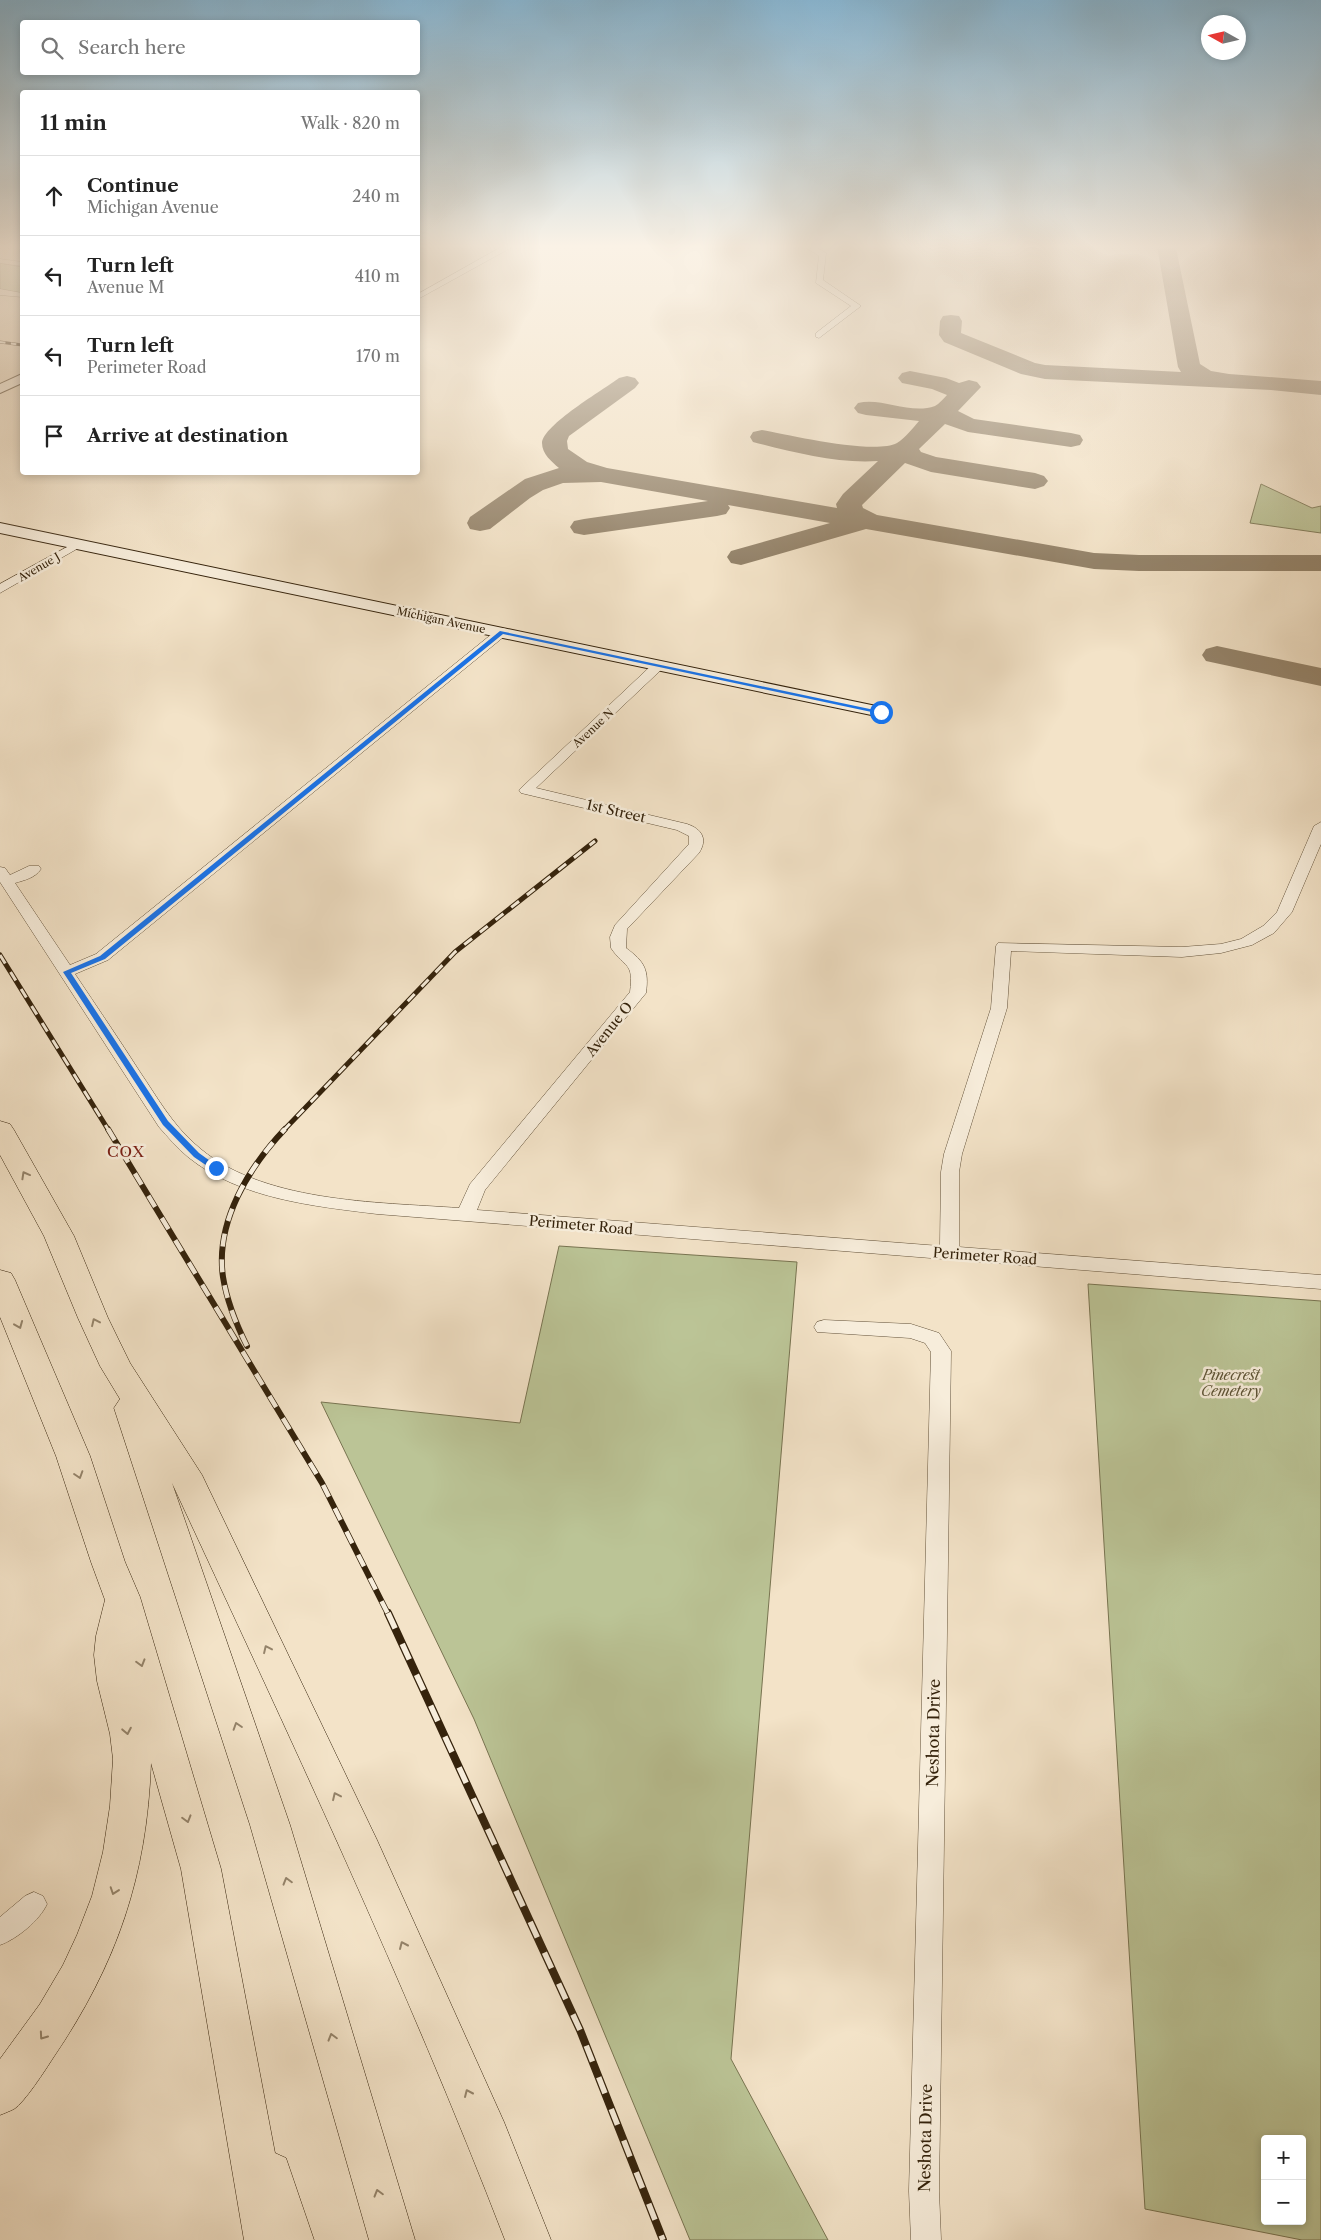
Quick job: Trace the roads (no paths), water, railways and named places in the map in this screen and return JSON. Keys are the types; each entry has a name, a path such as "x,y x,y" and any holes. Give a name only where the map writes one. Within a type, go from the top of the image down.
{"highway":[{"path":"0,1130 59,1236 93,1318 116,1366 185,1475 357,1840 488,2138 528,2240"},
{"path":"0,1280 73,1456 122,1597 201,1869 241,2087 266,2240"},
{"path":"116,1366 270,1825 392,2240"},
{"path":"0,2094 16,2075 64,2006 94,1949 117,1883 129,1825 133,1757 112,1655 122,1597"},
{"path":"241,2087 291,2240"},
{"path":"488,2138 516,2240"}],"street":[{"path":"3,386 20,379"},
{"name":"Michigan Avenue","path":"0,528 881,712"},
{"name":"Avenue J","path":"0,589 78,544"},
{"path":"67,972 102,957 502,632"},
{"name":"Avenue N","path":"526,790 660,665"},
{"name":"1st Street","path":"526,790 677,825 692,831 697,836 698,842"},
{"path":"949,1253 950,1172 953,1154 999,1008 1004,946 1182,952 1205,951 1244,942 1262,934 1279,920 1321,826"},
{"name":"Avenue O","path":"466,1215 476,1188 638,993 640,976 637,966 619,951 617,940 620,928 694,850 698,842"},
{"path":"3,876 27,874 34,869"},
{"name":"Perimeter Road","path":"3,876 166,1123 196,1155 216,1168 253,1184 309,1198 377,1208 1321,1282"},
{"name":"Neshota Drive","path":"824,1327 911,1331 932,1338 941,1351 924,2180 926,2240"},
{"path":"0,1933 34,1904"}],"railway":[{"path":"283,1131 455,952 595,841"},
{"path":"0,955 109,1131"},
{"path":"108,1129 322,1483 388,1614"},
{"path":"247,1346 232,1313 223,1277 222,1256 224,1236 230,1216 247,1178 259,1160 285,1129"},
{"path":"388,1613 580,2030 663,2240"}],"district":[{"name":"COX","path":"126,1152"}],"park label":[{"name":"Pinecrest Cemetery","path":"1231,1384"}]}
